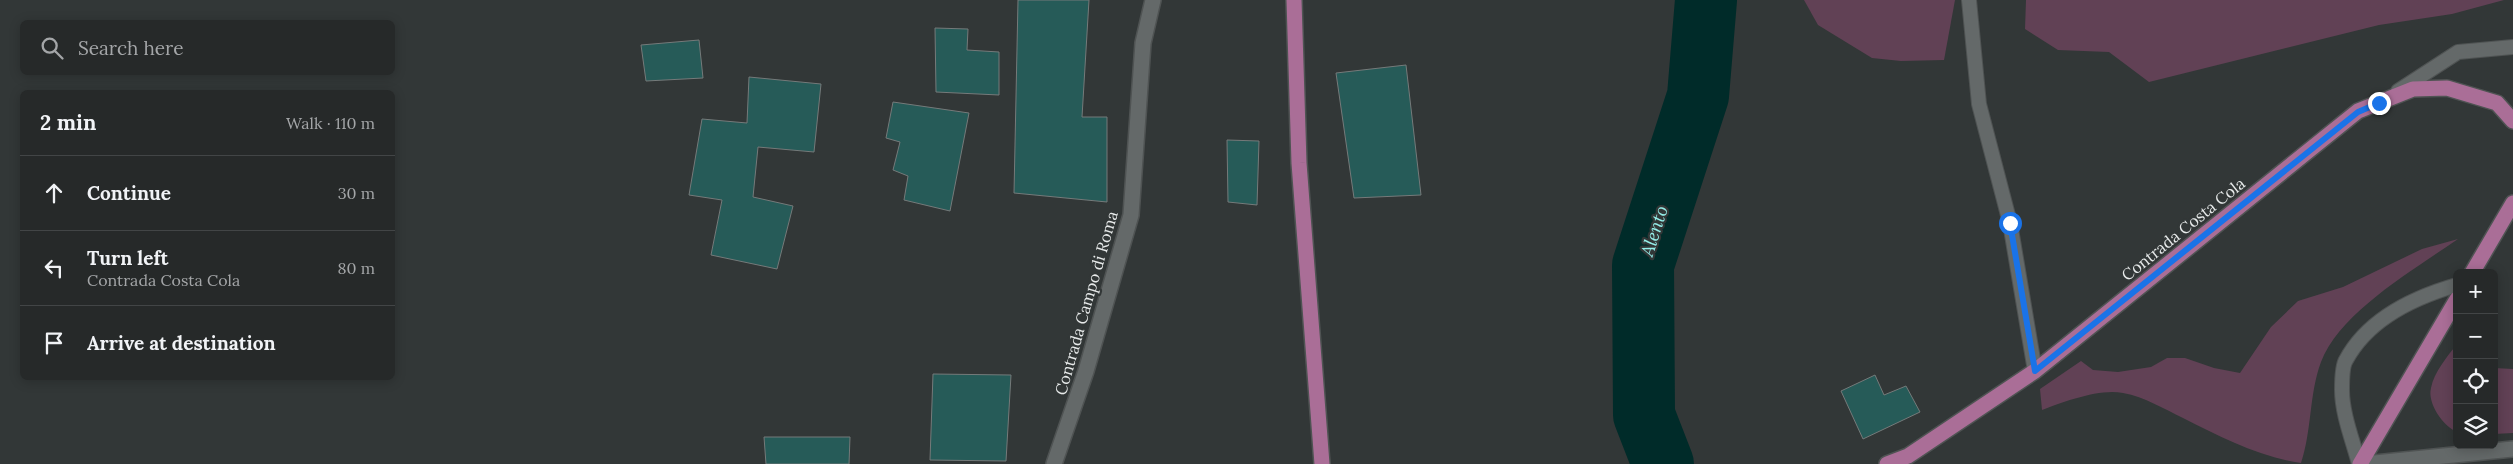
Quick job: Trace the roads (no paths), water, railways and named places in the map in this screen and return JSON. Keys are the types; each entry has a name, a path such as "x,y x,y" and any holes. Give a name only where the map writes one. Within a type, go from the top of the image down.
{"main road":[{"path":"1294,0 1299,163 1322,464"},
{"name":"Contrada Costa Cola","path":"1886,464 1908,456 2035,371 2358,112 2413,89 2447,88 2497,103 2513,121"},
{"path":"2474,269 2513,203"},
{"path":"2360,464 2453,306"}],"street":[{"name":"Contrada Campo di Roma","path":"1054,464 1086,371 1131,215 1143,43 1153,0"},
{"path":"2365,464 2513,448"}],"lane":[{"path":"1969,0 1979,104 2010,223 2035,371"},
{"path":"2379,103 2458,52 2513,47"},
{"path":"2360,464 2342,390 2345,361 2364,336 2387,315 2428,293 2453,286"}],"waterway":[{"name":"Alento","path":"1663,464 1644,415 1643,265 1698,96 1706,0"}]}
